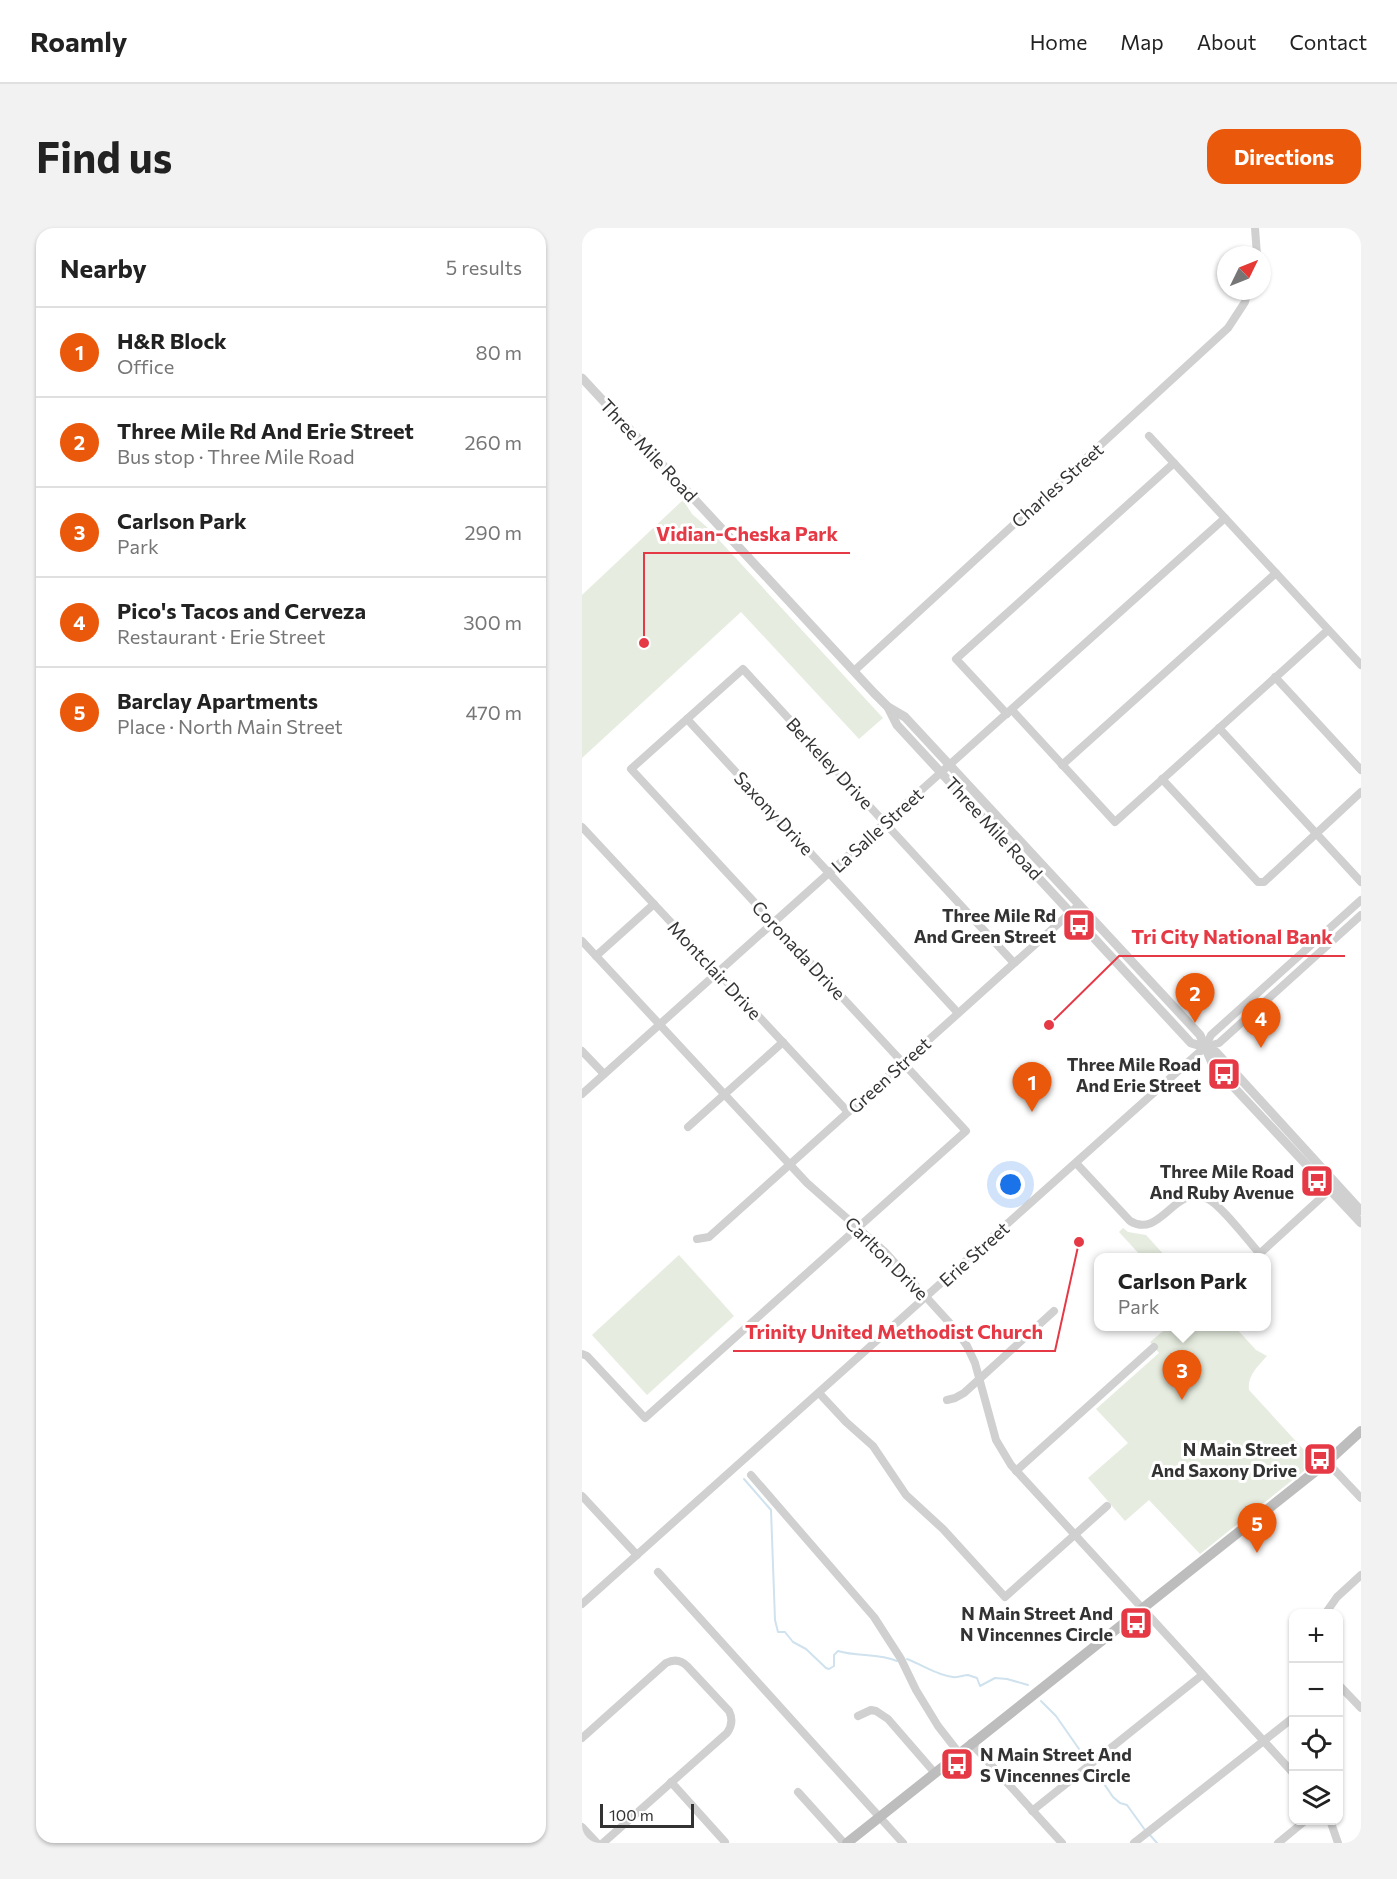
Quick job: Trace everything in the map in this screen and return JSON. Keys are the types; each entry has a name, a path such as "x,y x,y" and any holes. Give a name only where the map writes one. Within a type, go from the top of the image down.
{"main road":[{"path":"845,1843 1328,1462 1361,1431"}],"street":[{"path":"1255,228 1256,246"},
{"name":"Charles Street","path":"854,671 1228,328 1246,300"},
{"name":"Three Mile Road","path":"582,378 888,707 905,717 1200,1035 1205,1047"},
{"path":"1149,436 1361,665"},
{"path":"1174,463 956,659 1062,765 1115,822 1328,630"},
{"name":"La Salle Street","path":"582,1094 1225,518"},
{"path":"1062,765 1276,573"},
{"name":"Berkeley Drive","path":"687,719 743,669 1014,963"},
{"path":"1275,678 1361,770"},
{"name":"Three Mile Road","path":"888,707 897,725 1191,1043 1216,1052 1333,1187 1361,1224"},
{"name":"Coronada Drive","path":"687,719 631,769 966,1131 858,1228"},
{"name":"Saxony Drive","path":"687,719 958,1013"},
{"path":"1219,728 1361,882"},
{"path":"1162,779 1261,883 1361,792"},
{"name":"Montclair Drive","path":"582,827 848,1112"},
{"path":"582,842 590,836"},
{"name":"Erie Street","path":"582,1604 1205,1047 1211,1035 1361,900"},
{"path":"596,956 654,904"},
{"name":"Green Street","path":"697,1239 709,1237 1079,905"},
{"name":"Erie Street","path":"1205,1047 1219,1042 1361,915"},
{"name":"Carlton Drive","path":"582,941 790,1164 820,1195 885,1252 963,1338 971,1354 996,1440 1005,1458 1290,1771"},
{"path":"1292,962 1300,970"},
{"path":"1254,997 1261,1005"},
{"path":"688,1127 783,1042"},
{"path":"582,1051 604,1074"},
{"path":"1076,1163 1134,1224 1139,1226 1150,1224 1182,1198 1202,1196 1217,1205 1256,1253"},
{"path":"1261,1253 1333,1187"},
{"name":"Three Mile Road","path":"1333,1187 1361,1211"},
{"path":"582,1354 587,1356 645,1418 858,1228"},
{"path":"947,1400 955,1398 979,1379 1054,1311"},
{"path":"1016,1471 1154,1347"},
{"path":"819,1393 873,1446 906,1495 943,1528 1005,1597 1107,1506"},
{"path":"1328,1462 1361,1498"},
{"path":"751,1475 874,1617 902,1659 916,1690 938,1726 959,1753"},
{"path":"582,1496 637,1555"},
{"path":"658,1572 903,1843"},
{"path":"1329,1609 1337,1597 1361,1575"},
{"path":"582,1738 666,1664 675,1660 687,1666 729,1711 732,1720 727,1733 603,1843"},
{"path":"1032,1811 1202,1675"},
{"path":"1343,1689 1361,1708"},
{"path":"858,1716 870,1710 883,1715 934,1773"},
{"path":"1134,1843 1289,1720"},
{"path":"971,1743 1062,1843"},
{"path":"671,1782 725,1842"},
{"path":"798,1792 845,1843"},
{"path":"1278,1843 1301,1825"},
{"path":"1331,1825 1338,1843"},
{"path":"582,1827 597,1843"}],"shaded area":[{"path":"683,500 692,514 708,528 883,718 859,739 741,612 582,758 582,595"},
{"path":"1123,1228 1128,1232 1146,1235 1162,1253 1138,1253 1119,1232"},
{"path":"679,1255 734,1316 647,1395 592,1335"},
{"path":"1163,1331 1239,1331 1256,1350 1267,1356 1251,1376 1249,1390 1315,1462 1200,1554 1149,1500 1125,1521 1088,1478 1128,1443 1096,1409 1159,1353 1150,1342"}],"waterway":[{"path":"744,1479 771,1510 775,1620 778,1632 785,1632 793,1642 806,1649 829,1669 834,1666 834,1655 838,1651 897,1661"},
{"path":"907,1659 947,1676 968,1675 977,1678 980,1686 995,1678 1028,1685"},
{"path":"1041,1701 1056,1716 1086,1759"},
{"path":"1094,1769 1113,1797 1127,1805 1145,1830"},
{"path":"1149,1834 1157,1843"}],"place":[{"name":"Vidian-Cheska Park","path":"644,643"},
{"name":"Three Mile Rd And Green Street","path":"1079,925"},
{"name":"Three Mile Rd And Erie Street","path":"1195,1023"},
{"name":"Tri City National Bank","path":"1049,1025"},
{"name":"Pico's Tacos and Cerveza","path":"1261,1048"},
{"name":"Three Mile Road And Erie Street","path":"1224,1074"},
{"name":"H&R Block","path":"1032,1112"},
{"name":"Three Mile Road And Ruby Avenue","path":"1317,1181"},
{"name":"Trinity United Methodist Church","path":"1079,1242"},
{"name":"Carlson Park","path":"1182,1400"},
{"name":"N Main Street And Saxony Drive","path":"1320,1459"},
{"name":"Barclay Apartments","path":"1257,1553"},
{"name":"N Main Street And N Vincennes Circle","path":"1136,1623"},
{"name":"N Main Street And S Vincennes Circle","path":"957,1764"}]}
